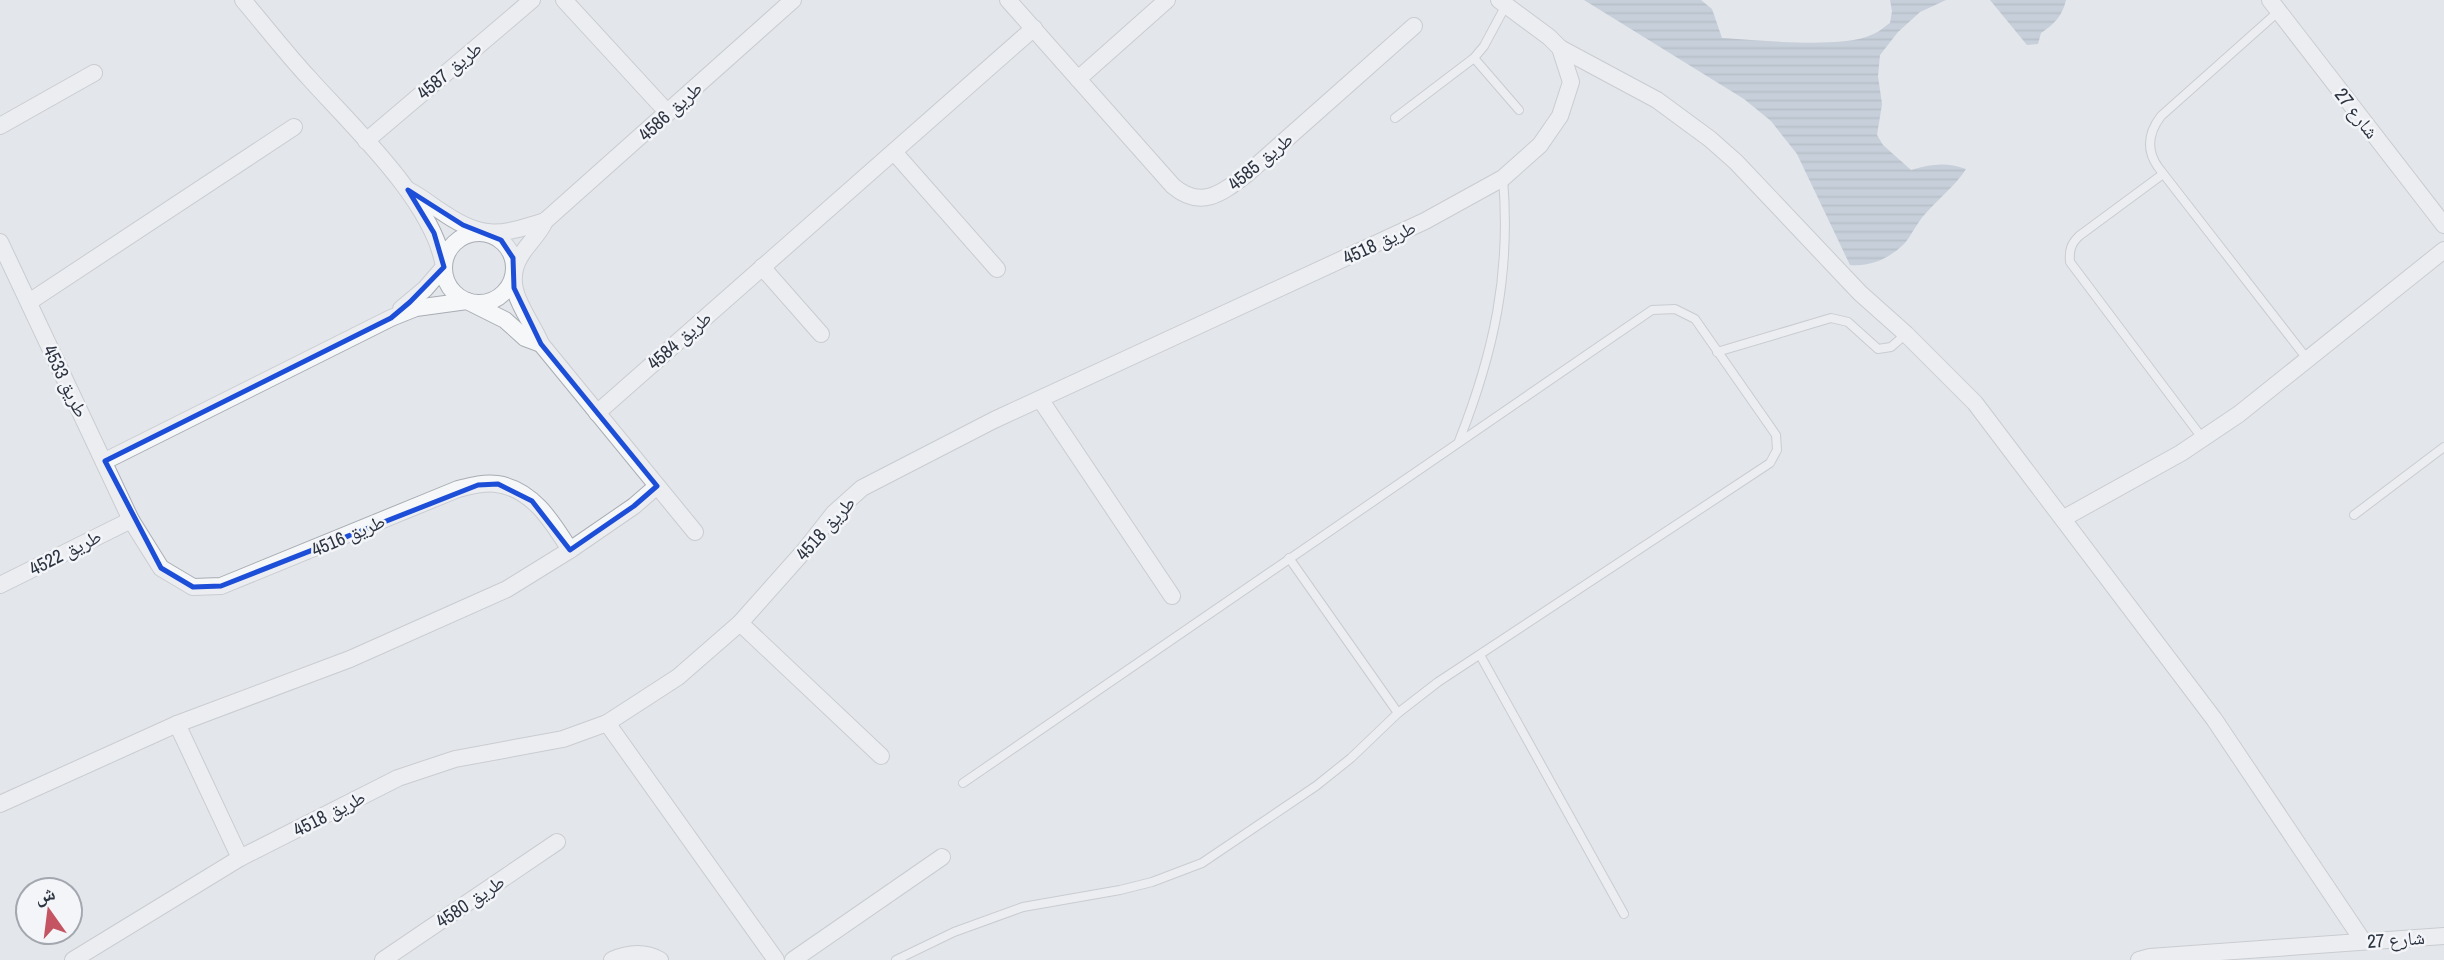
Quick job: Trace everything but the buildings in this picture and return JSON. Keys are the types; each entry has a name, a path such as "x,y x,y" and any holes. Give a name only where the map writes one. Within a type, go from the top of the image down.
{"street":[{"path":"243,0 408,190 440,246 450,287 467,301 505,320 525,338 541,344"},
{"name":"طريق 4587","path":"366,141 532,0"},
{"path":"564,0 668,113"},
{"name":"طريق 4586","path":"514,268 520,256 539,234 545,221 793,0"},
{"name":"طريق 4585","path":"1009,0 1173,186 1182,194 1198,198 1213,197 1227,190 1414,26"},
{"path":"1078,79 1167,0"},
{"path":"1503,3 1560,48 1657,100 1710,139 1736,162 1860,293 1906,334 1975,403 2214,719 2363,941"},
{"name":"شارع 27","path":"2274,6 2444,225"},
{"name":"طريق 4584","path":"597,413 1034,28"},
{"name":"طريق 4518","path":"73,960 240,858 398,778 455,759 563,739 607,723 678,677 740,624 834,513 862,488 994,420 1425,221 1503,178 1540,145 1560,116 1571,82 1560,48"},
{"path":"0,126 94,73"},
{"path":"29,302 294,127"},
{"path":"894,152 997,269"},
{"path":"408,190 480,233"},
{"name":"طريق 4586","path":"480,233 515,230 545,221"},
{"path":"391,318 425,289 444,267 451,246 469,234 491,234 500,240 508,248 514,268 516,297 541,344 695,532"},
{"name":"طريق 4533","path":"0,242 131,520"},
{"path":"2064,518 2181,453 2239,414 2444,250"},
{"path":"762,267 821,334"},
{"path":"105,461 391,318 416,308 489,301 499,296 512,279 514,268"},
{"path":"1040,399 1172,596"},
{"name":"طريق 4516","path":"131,520 161,568 193,587 221,586 458,489 478,485 498,484 532,500 549,517 570,550"},
{"path":"0,804 177,724 350,659 507,589 570,550 634,506 657,486"},
{"name":"طريق 4522","path":"0,585 131,520"},
{"path":"740,624 881,756"},
{"path":"607,723 776,960"},
{"path":"177,724 240,858"},
{"name":"طريق 4580","path":"383,960 557,842"},
{"path":"793,960 942,857"},
{"name":"شارع 27","path":"2139,960 2150,957 2444,936"},
{"path":"404,946 414,960"},
{"path":"2302,946 2313,960"},
{"path":"612,960 641,953 660,960"}],"lane":[{"path":"1395,118 1474,58 1484,46 1503,3"},
{"path":"2274,6 2155,124 2150,151 2163,174 2308,360"},
{"path":"1474,58 1520,110"},
{"path":"2163,174 2079,236 2072,243 2070,262 2203,439"},
{"path":"1459,441 1484,372 1500,299 1507,223 1503,178"},
{"path":"896,960 954,932 1023,907 1120,890 1152,882 1202,863 1316,786 1351,758 1398,713 1438,682 1764,467 1777,450 1776,435 1702,327 1685,312 1663,308 1652,310 963,783"},
{"path":"1717,352 1831,318 1849,322 1878,349 1891,347 1906,334"},
{"path":"2354,515 2444,447"},
{"path":"1289,558 1398,713"},
{"path":"1480,655 1624,914"}],"highlighted area":[{"path":"408,190 463,225 501,240 513,258 514,288 541,344 657,486 634,506 570,550 532,501 498,484 478,485 221,586 193,587 161,568 105,461 391,318 410,302 444,267 434,233"}],"water":[{"path":"1584,0 1701,0 1712,9 1722,38 1820,43 1858,39 1879,31 1890,23 1890,0 1946,0 1920,12 1898,32 1880,55 1878,76 1882,104 1877,135 1883,145 1911,170 1938,165 1966,169 1898,249 1872,263 1850,265 1797,154 1771,121 1744,99"},
{"path":"1990,0 2066,0 2057,20 2041,33 2038,44 2027,45"}]}
